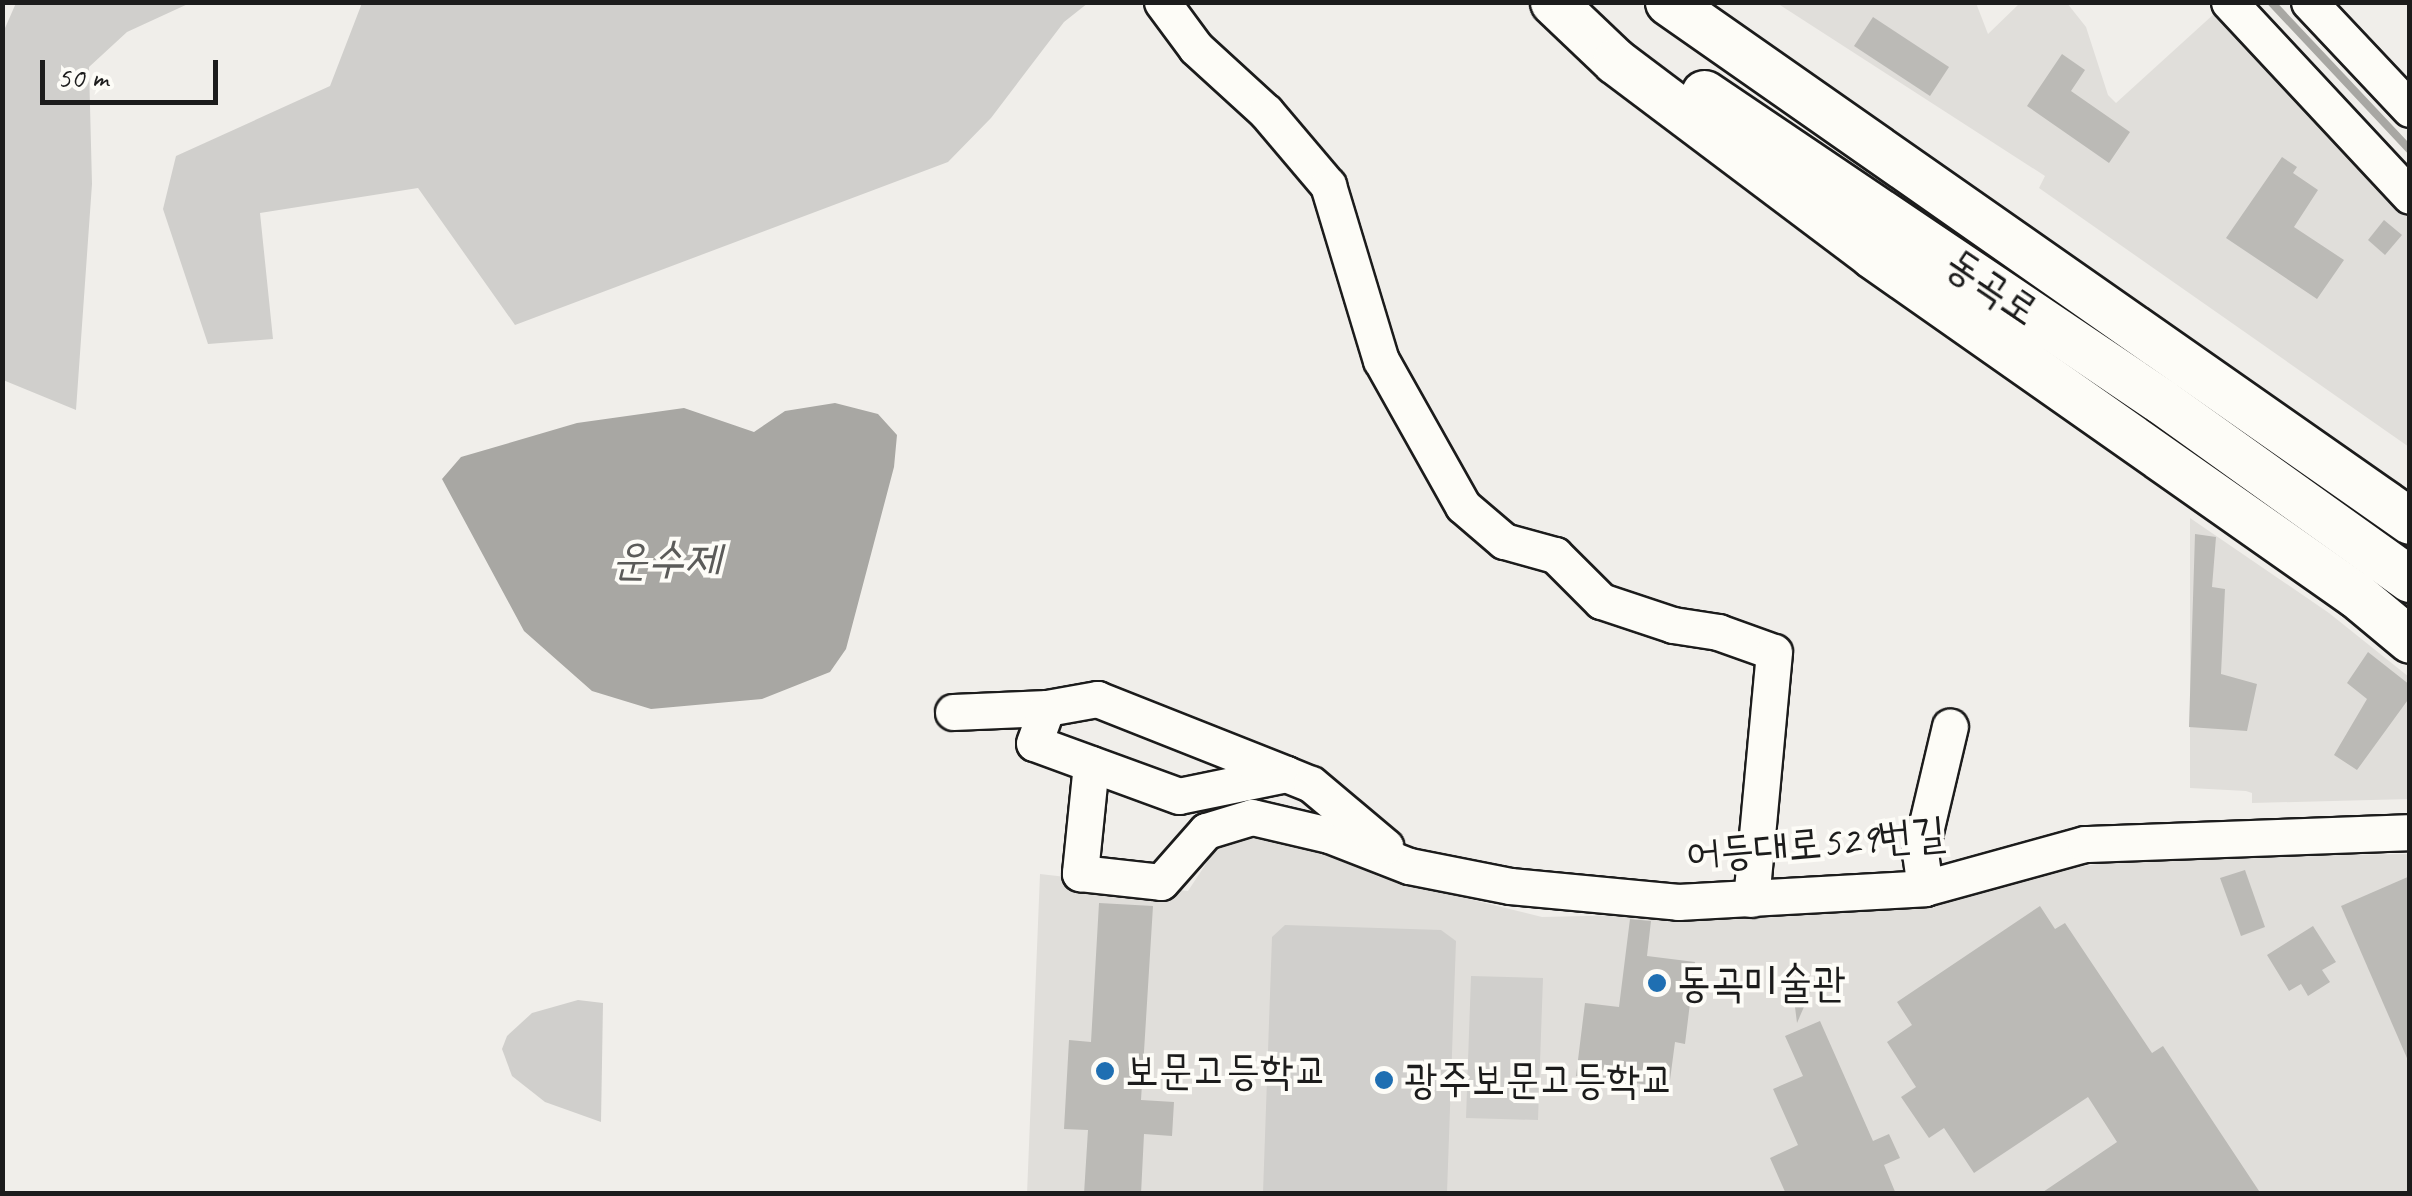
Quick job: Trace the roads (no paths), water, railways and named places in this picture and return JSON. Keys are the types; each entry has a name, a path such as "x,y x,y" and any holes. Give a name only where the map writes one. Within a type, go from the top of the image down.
{"main road":[{"path":"1552,2 1615,61 1857,244 2356,595 2410,640"},
{"name":"동곡로","path":"1569,2 2161,401 2410,579"},
{"name":"동곡로","path":"1668,2 2410,521"},
{"path":"1710,2 2410,483"}],"street":[{"path":"1162,2 1196,48 1266,112 1328,184 1381,360 1463,506 1504,541 1555,556 1601,601 1673,626 1718,632 1774,652 1751,899"},
{"path":"2229,2 2410,196"},
{"path":"2309,2 2410,109"},
{"path":"953,712 1047,708 1097,698 1312,784 1409,866"},
{"path":"1047,708 1034,743 1179,796 1286,774"},
{"path":"1925,888 1920,853 1950,726"},
{"name":"어등대로529번길","path":"1091,764 1080,874 1161,882 1206,831 1252,818 1329,835 1409,866 1510,886 1660,900 1751,899 1925,888 2086,844 2410,832"}],"water":[{"name":"운수제","path":"835,403 878,414 897,435 894,467 846,649 830,672 762,699 651,709 592,691 524,631 442,479 461,457 577,423 684,408 754,432 785,411"}],"waterway":[{"path":"2271,2 2410,150"}],"place":[{"name":"동곡미술관","path":"1657,983"},
{"name":"보문고등학교","path":"1105,1071"},
{"name":"광주보문고등학교","path":"1384,1080"}]}
